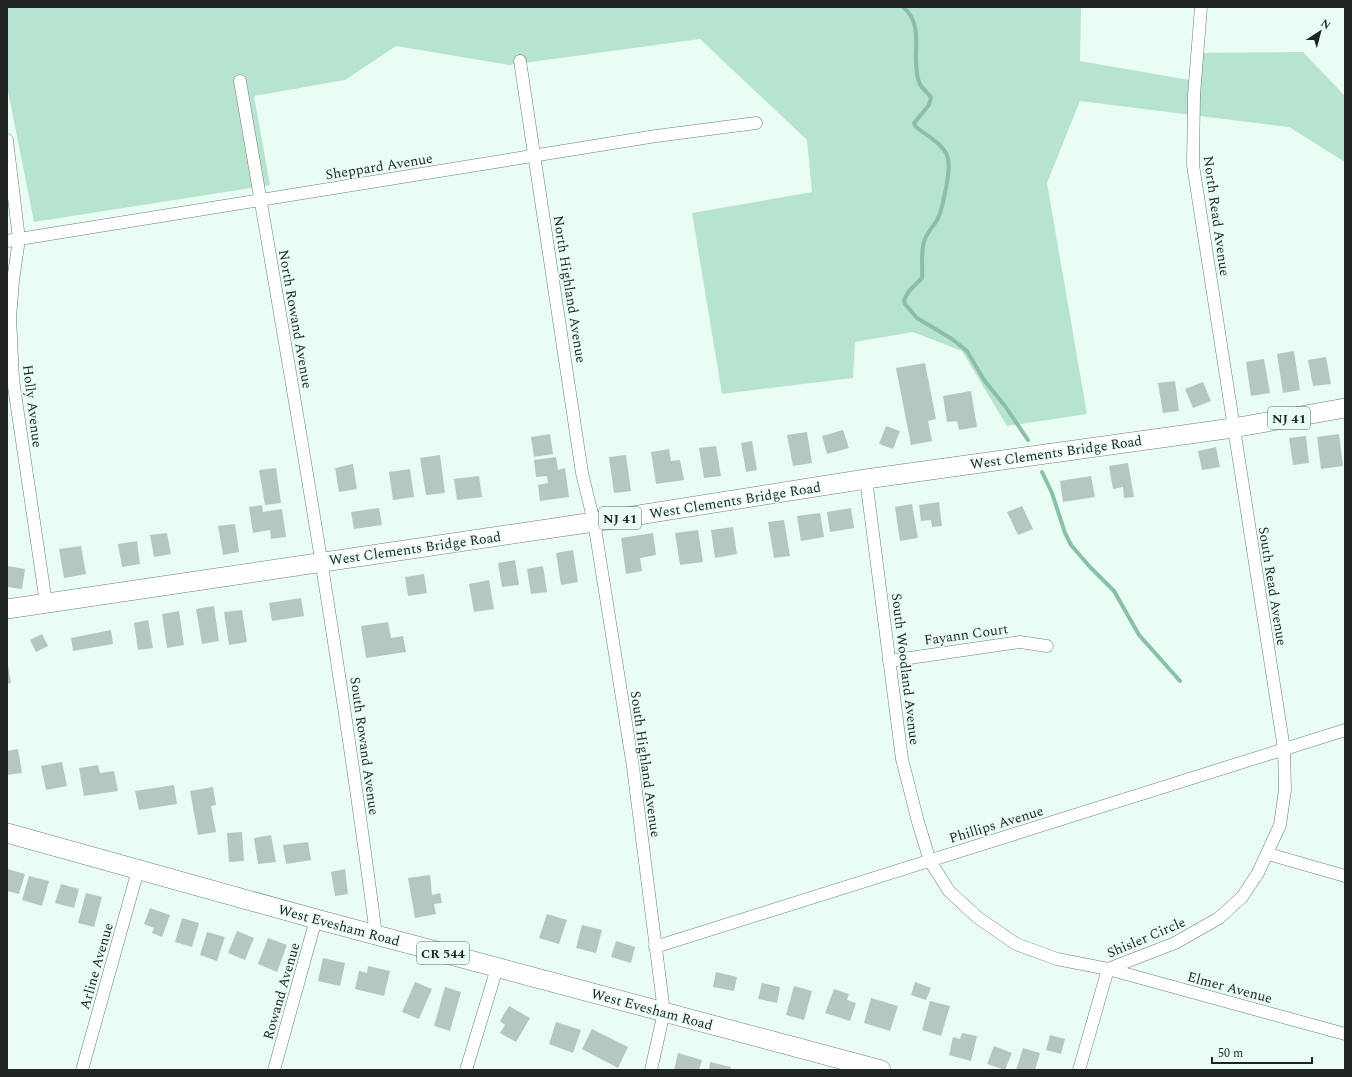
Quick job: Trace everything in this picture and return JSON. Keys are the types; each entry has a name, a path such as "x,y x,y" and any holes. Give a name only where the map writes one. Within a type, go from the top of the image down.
{"main road":[{"name":"West Clements Bridge Road","path":"7,609 594,522 866,479 1233,428 1345,408"},
{"name":"West Evesham Road","path":"7,833 316,920 664,1012 844,1065 881,1070"}],"street":[{"name":"North Read Avenue","path":"1201,7 1194,95 1193,165 1233,428"},
{"name":"North Highland Avenue","path":"520,61 582,473 594,522"},
{"name":"North Rowand Avenue","path":"240,81 322,562"},
{"name":"Sheppard Avenue","path":"7,241 656,136 756,123"},
{"name":"Holly Avenue","path":"7,140 19,239 12,281 10,317 13,380 46,603"},
{"name":"South Read Avenue","path":"1233,428 1284,749"},
{"name":"South Woodland Avenue","path":"866,479 902,759 918,822 930,861"},
{"name":"South Highland Avenue","path":"594,522 633,767 664,1012"},
{"name":"South Rowand Avenue","path":"322,562 357,793 376,935"},
{"name":"Fayann Court","path":"889,661 1020,642 1047,646"},
{"name":"Phillips Avenue","path":"655,947 1345,730"},
{"name":"Shisler Circle","path":"930,861 949,891 978,917 1016,944 1057,959 1108,969 1175,943 1219,918 1242,897 1258,873 1280,825 1285,790 1284,749"},
{"path":"1268,854 1345,876"},
{"name":"Arline Avenue","path":"82,1070 138,870"},
{"name":"Rowand Avenue","path":"274,1070 316,920"},
{"path":"466,1070 497,968"},
{"path":"1079,1070 1108,969"},
{"name":"Elmer Avenue","path":"1108,969 1345,1034"},
{"path":"650,1070 664,1012"}],"green space":[{"path":"7,7 1081,7 1080,61 1195,81 1194,53 1303,52 1345,96 1345,162 1289,127 1080,101 1047,183 1087,414 1007,426 962,351 913,332 855,342 853,378 722,394 692,213 812,192 807,140 700,39 509,65 396,46 345,80 254,96 270,185 34,222 7,86"}],"building":[{"path":"1294,351 1300,390 1283,393 1277,354"},
{"path":"1326,357 1331,384 1313,386 1308,360"},
{"path":"1264,359 1270,393 1251,396 1246,362"},
{"path":"925,363 936,419 928,421 932,441 911,445 896,368"},
{"path":"1175,381 1179,411 1163,413 1158,383"},
{"path":"1203,382 1211,401 1193,408 1185,389"},
{"path":"971,391 977,427 959,430 957,421 947,422 943,396"},
{"path":"886,426 900,431 893,449 879,444"},
{"path":"843,430 849,448 827,454 822,436"},
{"path":"807,432 812,463 793,466 787,435"},
{"path":"550,434 553,454 534,457 531,437"},
{"path":"1339,434 1343,466 1321,469 1317,437"},
{"path":"1306,436 1309,463 1293,465 1289,438"},
{"path":"752,441 757,470 746,472 741,443"},
{"path":"716,446 721,476 704,478 699,448"},
{"path":"1216,447 1220,467 1202,470 1198,451"},
{"path":"669,449 671,461 680,460 684,480 656,484 651,452"},
{"path":"440,455 445,493 426,495 420,458"},
{"path":"626,455 631,491 614,493 609,457"},
{"path":"556,457 558,470 565,468 569,497 540,501 538,485 548,483 547,476 536,477 534,460"},
{"path":"1128,463 1134,497 1124,498 1123,487 1113,489 1109,466"},
{"path":"353,464 357,489 339,492 335,468"},
{"path":"276,468 281,503 265,505 259,470"},
{"path":"410,469 414,497 393,500 389,472"},
{"path":"479,476 482,497 457,500 454,479"},
{"path":"1091,476 1095,497 1063,502 1060,481"},
{"path":"939,502 942,526 932,527 931,520 921,521 919,505"},
{"path":"912,504 918,538 900,541 895,507"},
{"path":"262,505 263,512 282,509 286,537 271,539 270,530 253,533 249,507"},
{"path":"1022,506 1033,529 1018,535 1007,512"},
{"path":"379,508 382,525 354,529 351,512"},
{"path":"851,508 854,528 830,532 827,512"},
{"path":"820,513 824,537 801,541 797,516"},
{"path":"784,520 790,556 774,558 768,522"},
{"path":"235,524 239,552 223,555 218,526"},
{"path":"733,527 737,554 715,558 711,530"},
{"path":"698,530 703,562 680,565 675,533"},
{"path":"167,533 171,554 154,557 150,535"},
{"path":"653,533 656,555 640,558 642,571 626,574 621,538"},
{"path":"137,541 140,564 122,567 118,544"},
{"path":"81,546 86,574 64,578 59,549"},
{"path":"573,550 578,582 561,585 556,553"},
{"path":"515,560 519,585 502,587 498,563"},
{"path":"7,566 25,569 22,589 7,587"},
{"path":"543,566 547,592 531,594 527,569"},
{"path":"424,574 427,593 408,596 405,577"},
{"path":"489,580 494,609 474,612 469,584"},
{"path":"301,598 304,616 272,621 269,603"},
{"path":"214,606 219,641 202,644 196,609"},
{"path":"242,610 247,642 229,645 224,612"},
{"path":"179,611 184,645 167,648 162,614"},
{"path":"148,620 153,648 138,650 134,623"},
{"path":"388,622 391,638 403,636 406,652 366,658 361,626"},
{"path":"111,630 113,644 73,651 71,638"},
{"path":"42,634 48,646 36,652 30,640"},
{"path":"8,666 11,683 7,684 7,667"},
{"path":"18,749 22,773 7,775 7,751"},
{"path":"62,762 67,786 46,790 41,766"},
{"path":"98,765 100,773 114,771 118,791 84,796 79,768"},
{"path":"174,785 177,804 139,810 135,791"},
{"path":"213,787 216,805 211,806 216,832 198,835 190,791"},
{"path":"242,832 244,861 229,862 227,833"},
{"path":"271,835 276,862 258,864 254,838"},
{"path":"308,842 311,860 286,864 283,845"},
{"path":"7,869 25,874 19,894 7,891"},
{"path":"345,869 348,894 335,896 331,872"},
{"path":"430,875 432,895 440,893 442,903 434,904 436,914 415,918 408,878"},
{"path":"29,876 49,881 42,906 22,900"},
{"path":"61,884 79,889 74,908 55,903"},
{"path":"86,893 102,897 94,927 78,923"},
{"path":"150,908 170,915 162,937 152,933 154,928 144,924"},
{"path":"547,914 567,920 559,944 539,938"},
{"path":"182,918 199,923 192,947 175,942"},
{"path":"582,925 602,930 596,953 576,948"},
{"path":"237,931 254,938 245,960 228,953"},
{"path":"207,932 225,937 217,961 200,955"},
{"path":"268,938 287,945 277,972 258,964"},
{"path":"616,941 635,947 631,963 611,957"},
{"path":"323,958 345,963 340,986 318,981"},
{"path":"368,966 390,971 384,996 355,989 359,971 367,973"},
{"path":"716,972 737,977 734,991 713,987"},
{"path":"415,982 432,989 419,1019 402,1012"},
{"path":"915,982 931,988 926,1000 911,995"},
{"path":"762,983 780,987 777,1003 758,999"},
{"path":"794,986 812,991 804,1020 786,1015"},
{"path":"445,987 461,992 450,1031 434,1026"},
{"path":"834,989 849,994 847,1000 856,1003 850,1021 825,1013"},
{"path":"871,998 898,1006 890,1031 864,1023"},
{"path":"930,1001 950,1006 941,1036 922,1030"},
{"path":"509,1006 530,1018 516,1042 500,1033 505,1025 500,1021"},
{"path":"556,1022 581,1030 573,1053 549,1044"},
{"path":"592,1029 628,1047 618,1068 582,1049"},
{"path":"962,1033 977,1036 971,1061 949,1055 953,1037 960,1039"},
{"path":"1050,1035 1065,1039 1061,1054 1046,1050"},
{"path":"994,1046 1012,1053 1005,1070 987,1064"},
{"path":"1023,1048 1040,1053 1035,1070 1016,1070"},
{"path":"678,1053 702,1060 699,1070 674,1070"},
{"path":"710,1062 731,1067 730,1070 709,1070"}],"waterway":[{"path":"903,7 910,14 914,23 916,33 916,63 919,82 931,97 929,105 914,123 916,127 934,140 945,151 948,157 949,165 941,211 937,221 926,236 923,244 922,278 909,291 904,300 905,304 917,318 952,339 967,351 984,380 1005,406 1028,440"},
{"path":"1042,472 1052,493 1065,533 1071,545 1114,591 1139,635 1180,681"}]}
